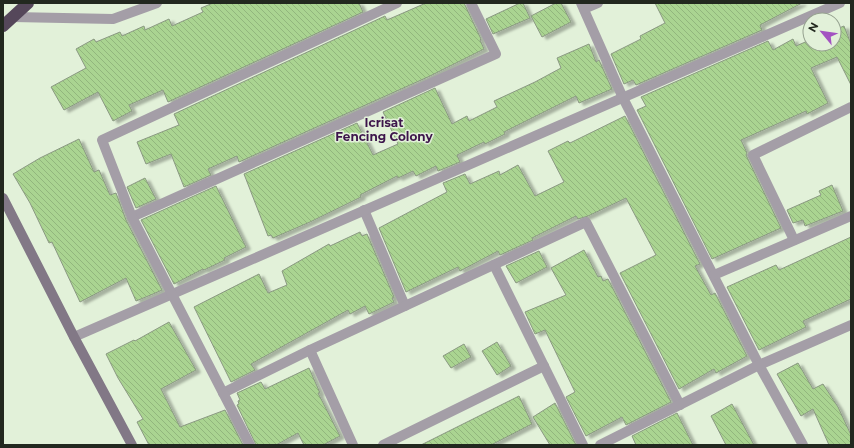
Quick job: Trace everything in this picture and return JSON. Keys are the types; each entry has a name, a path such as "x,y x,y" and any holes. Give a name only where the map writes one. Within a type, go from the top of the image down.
{"highway":[{"path":"3,26 28,3"}],"street":[{"path":"13,17 113,19 158,3"},
{"path":"250,445 171,295 132,217 102,140 397,3"},
{"path":"132,217 496,54 471,3"},
{"path":"598,3 582,6 623,98 759,365 803,445"},
{"path":"74,337 840,3"},
{"path":"794,240 752,155 851,107"},
{"path":"3,198 74,337 132,445"},
{"path":"364,210 405,306"},
{"path":"714,275 851,216"},
{"path":"223,393 310,350 586,222 680,405"},
{"path":"494,265 583,445"},
{"path":"600,445 759,365 851,325"},
{"path":"310,350 353,445"},
{"path":"383,445 544,366"}],"building":[{"path":"213,3 359,3 363,12 168,102 163,90 129,105 132,111 113,121 98,92 64,110 51,87 86,68 76,49 94,39 96,42 120,32 122,36 144,26 145,30 169,19 172,26 203,12 201,8"},
{"path":"426,3 464,3 481,39 480,40 484,49 430,76 239,162 237,156 208,169 211,175 184,187 171,154 146,164 137,142 179,125 174,114 385,16 387,20"},
{"path":"523,3 530,18 493,34 486,19"},
{"path":"556,3 561,3 571,22 542,37 531,16"},
{"path":"655,3 802,3 760,25 762,30 636,85 633,80 624,84 611,54 641,39 640,36 665,23"},
{"path":"844,26 851,44 851,85 837,57 811,68 828,103 807,114 806,111 741,140 747,153 746,155 781,228 712,259 637,110 646,106 641,97 768,41 773,50 793,39 796,46 802,43 802,52 842,52 842,27"},
{"path":"589,44 596,62 599,60 612,89 579,103 576,96 504,132 505,134 485,144 484,142 457,155 460,162 438,171 436,166 416,176 413,171 398,178 397,176 360,195 361,197 310,222 273,238 271,235 268,236 244,174 357,123 373,155 398,144 383,112 435,88 452,124 467,116 469,121 497,107 494,101 561,68 557,58"},
{"path":"625,116 700,264 695,266 711,295 715,293 747,356 716,373 714,369 679,389 620,273 656,255 626,198 588,216 578,219 576,216 532,238 533,240 500,255 498,251 460,271 458,267 406,292 379,228 447,192 443,183 465,174 470,184 499,171 500,175 518,165 535,196 564,182 548,151 568,141 570,143"},
{"path":"79,139 94,172 99,170 110,195 116,193 126,220 162,290 136,301 126,278 80,302 52,242 49,243 30,203 13,174 40,158"},
{"path":"145,178 156,199 136,208 127,187"},
{"path":"832,185 843,211 805,226 803,220 793,223 787,210 821,195 819,191"},
{"path":"216,186 246,247 224,258 225,260 204,270 203,269 174,284 141,220"},
{"path":"360,232 362,236 367,234 394,297 392,298 394,302 369,314 365,306 350,314 348,310 251,364 255,370 231,382 194,307 259,274 268,293 287,285 282,271 329,244 330,246"},
{"path":"851,237 851,299 803,321 806,327 759,350 727,287 776,265 779,270"},
{"path":"584,250 598,277 601,276 603,281 608,279 671,402 626,425 622,417 586,436 566,397 575,392 545,330 535,334 525,312 566,295 551,268"},
{"path":"539,251 547,267 516,283 506,266"},
{"path":"169,322 196,370 161,389 180,427 225,410 243,445 149,445 137,422 143,419 118,378 106,354 134,340 135,341"},
{"path":"497,342 511,366 497,375 482,351"},
{"path":"464,344 471,357 451,368 443,356"},
{"path":"798,363 813,389 823,384 838,407 851,435 851,445 829,445 813,409 801,416 777,374"},
{"path":"309,368 320,393 318,393 340,436 323,445 304,445 298,433 276,445 256,445 237,405 239,404 238,401 240,400 237,393 261,382 265,389"},
{"path":"519,396 532,424 491,445 421,445"},
{"path":"555,403 576,445 550,445 533,417"},
{"path":"732,404 754,445 726,445 711,416"},
{"path":"677,413 693,445 636,445 632,436"}],"district":[{"name":"Icrisat Fencing Colony","path":"384,129"}]}
